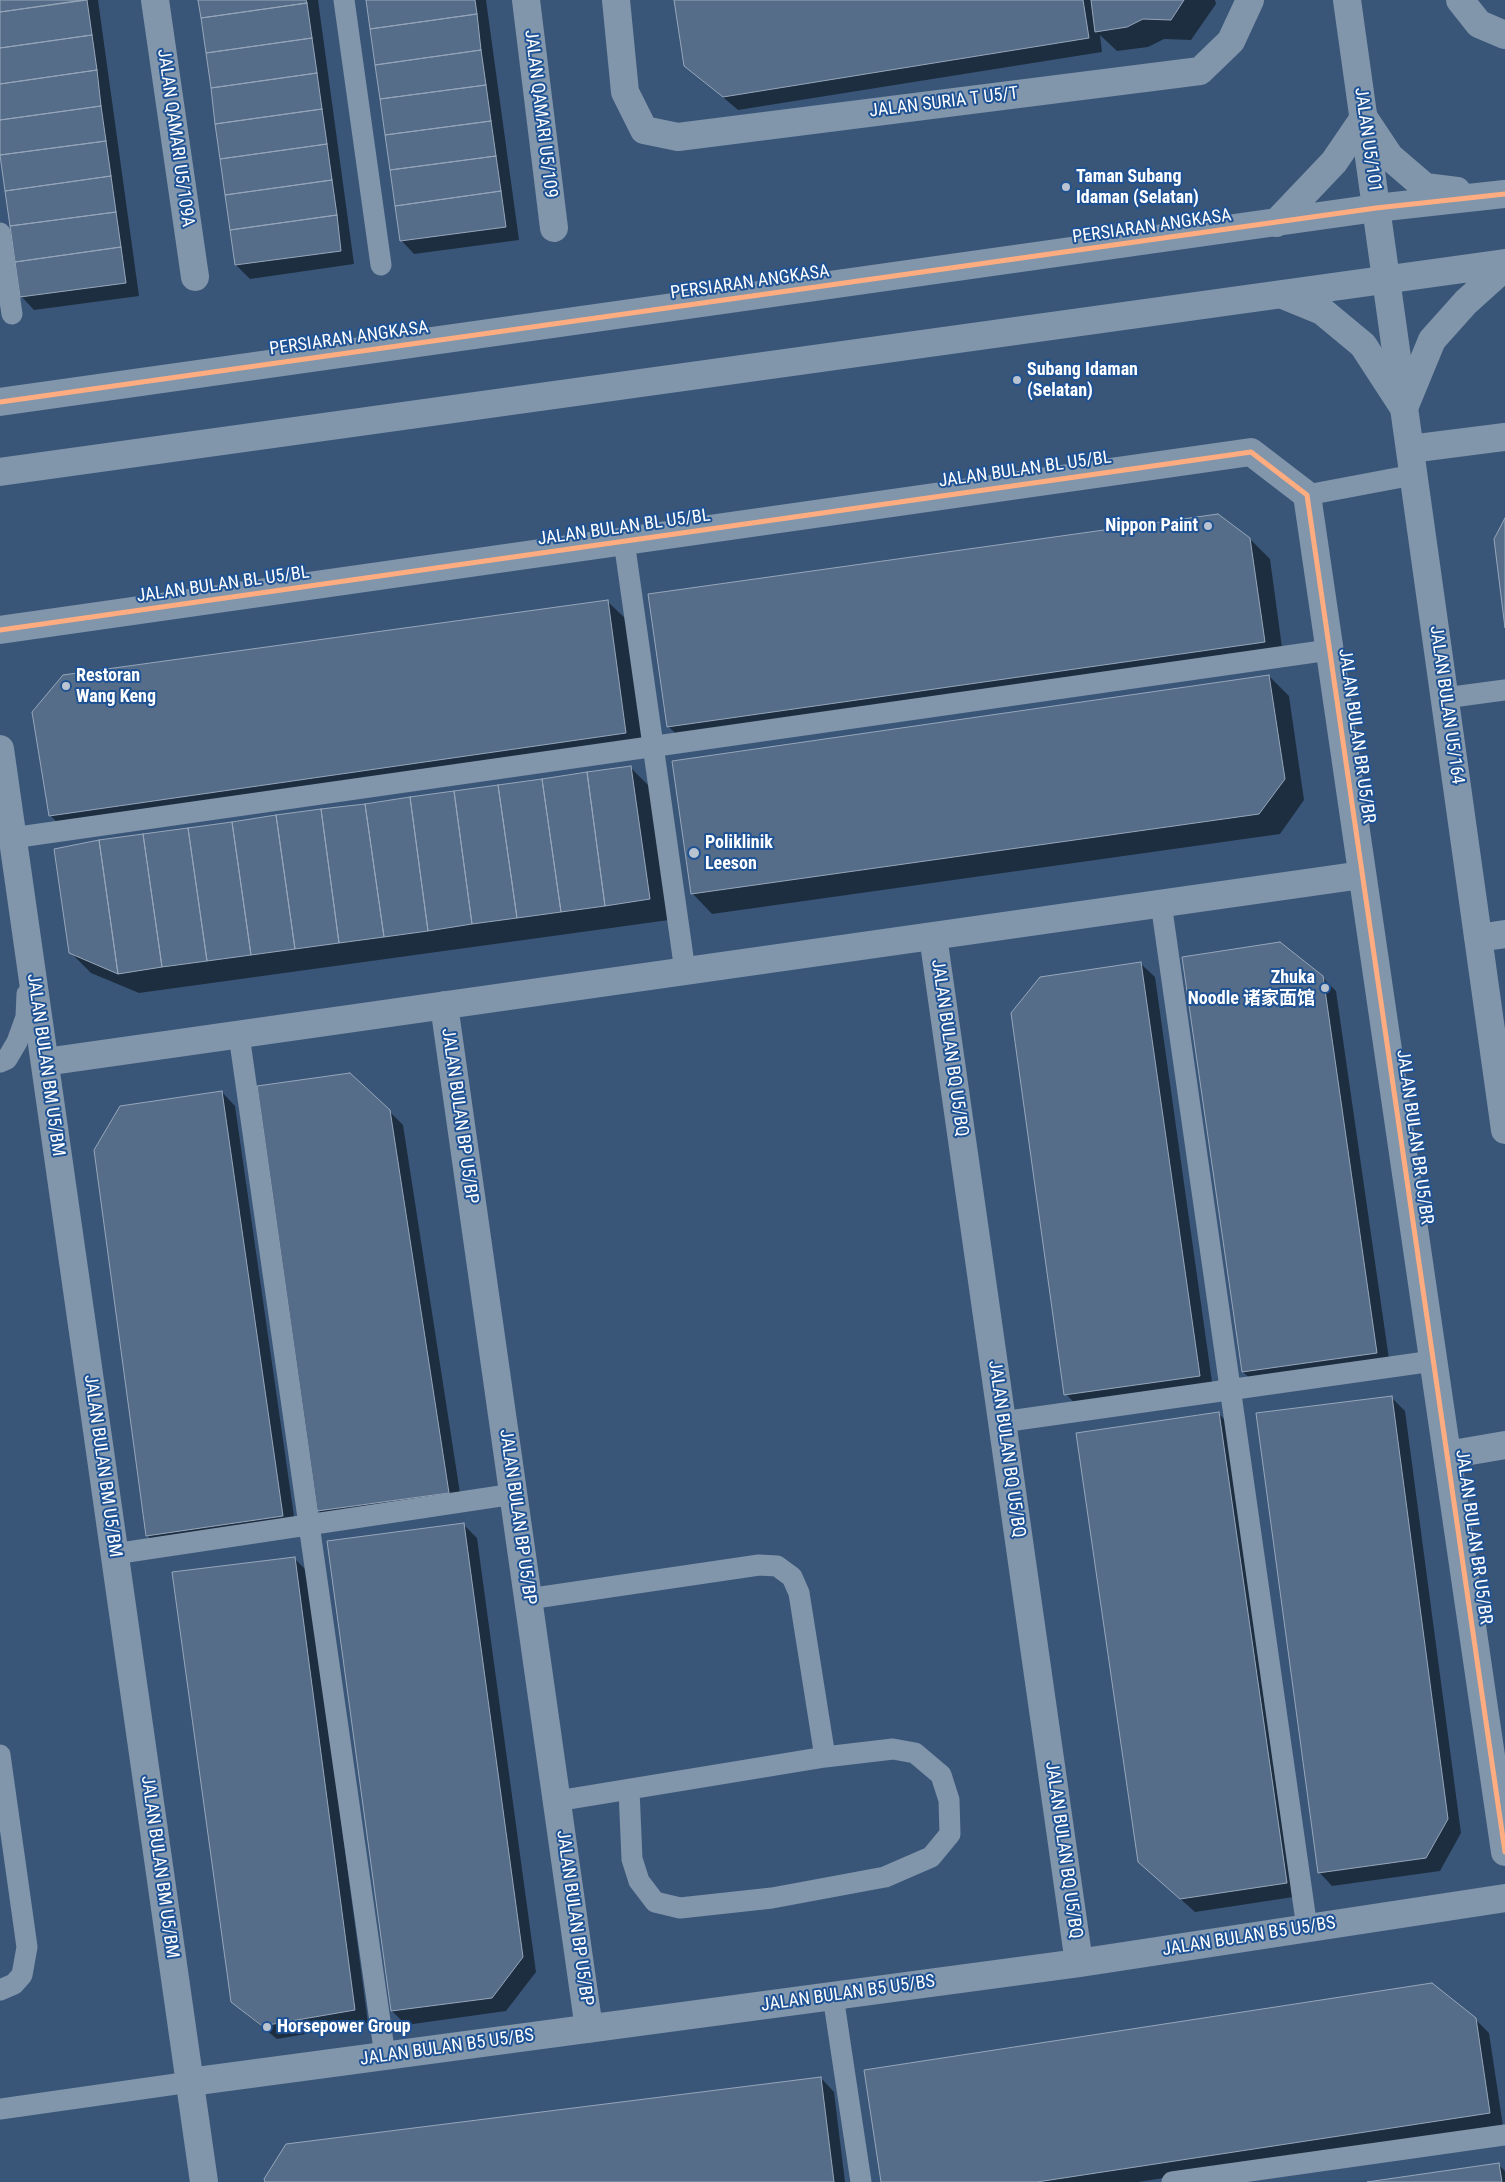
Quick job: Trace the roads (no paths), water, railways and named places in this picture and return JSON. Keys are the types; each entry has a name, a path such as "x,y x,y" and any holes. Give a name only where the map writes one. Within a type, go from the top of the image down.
{"street":[{"name":"JALAN QAMARI U5/109A","path":"156,0 195,277"},
{"name":"JALAN QAMARI U5/109","path":"526,0 554,228"},
{"name":"JALAN SURIA T U5/T","path":"616,0 625,92 644,130 678,137 1200,71 1231,41 1250,0"},
{"name":"JALAN U5/101","path":"1347,0 1386,280"},
{"path":"1460,0 1479,24 1505,35"},
{"path":"1276,224 1334,162 1364,118 1390,158 1425,187 1500,195"},
{"name":"PERSIARAN ANGKASA","path":"0,402 1276,224 1376,208 1500,195"},
{"path":"0,472 1505,265"},
{"path":"1404,408 1432,340 1466,302 1505,265"},
{"name":"JALAN BULAN U5/164","path":"1386,280 1505,1130"},
{"path":"1283,295 1322,311 1363,345 1404,408"},
{"path":"1411,462 1505,437"},
{"name":"JALAN BULAN BL U5/BL","path":"0,630 1251,452 1307,495"},
{"name":"JALAN BULAN BR U5/BR","path":"1307,495 1505,1852"},
{"name":"JALAN BULAN BM U5/BM","path":"0,749 204,2182"},
{"path":"45,1062 1362,875"},
{"path":"1478,938 1505,934"},
{"name":"JALAN BULAN BQ U5/BQ","path":"933,936 1079,1963"},
{"name":"JALAN BULAN BP U5/BP","path":"444,1005 590,2029"},
{"path":"1447,1455 1505,1445"},
{"name":"JALAN BULAN B5 U5/BS","path":"190,2082 1079,1963 1505,1898"}],"lane":[{"path":"344,0 381,265"},
{"path":"0,233 12,314"},
{"path":"1307,495 1411,462"},
{"path":"624,542 685,971"},
{"path":"12,838 1329,650"},
{"path":"1445,698 1505,690"},
{"path":"1161,903 1307,1928"},
{"path":"0,1062 6,1059 17,1042 26,1017 29,956"},
{"path":"239,1035 385,2056"},
{"path":"1002,1422 1433,1361"},
{"path":"114,1554 514,1494"},
{"path":"528,1599 759,1565 777,1566 792,1577 799,1593 825,1758"},
{"path":"558,1801 892,1749 915,1753 941,1775 949,1800 950,1834 932,1857 885,1877 772,1898 680,1908 655,1902 639,1881 632,1859 629,1790"},
{"path":"0,1755 27,1947 22,1975 14,1984 0,1990"},
{"path":"833,1996 861,2182"},
{"path":"0,2109 190,2082"},
{"path":"1172,2182 1505,2134"}],"place":[{"name":"Taman Subang Idaman (Selatan)","path":"1066,187"},
{"name":"Subang Idaman (Selatan)","path":"1017,380"},
{"name":"Nippon Paint","path":"1208,526"},
{"name":"Restoran Wang Keng","path":"66,686"},
{"name":"Poliklinik Leeson","path":"694,853"},
{"name":"Zhuka Noodle 诸家面馆","path":"1325,988"},
{"name":"Horsepower Group","path":"267,2027"}]}
